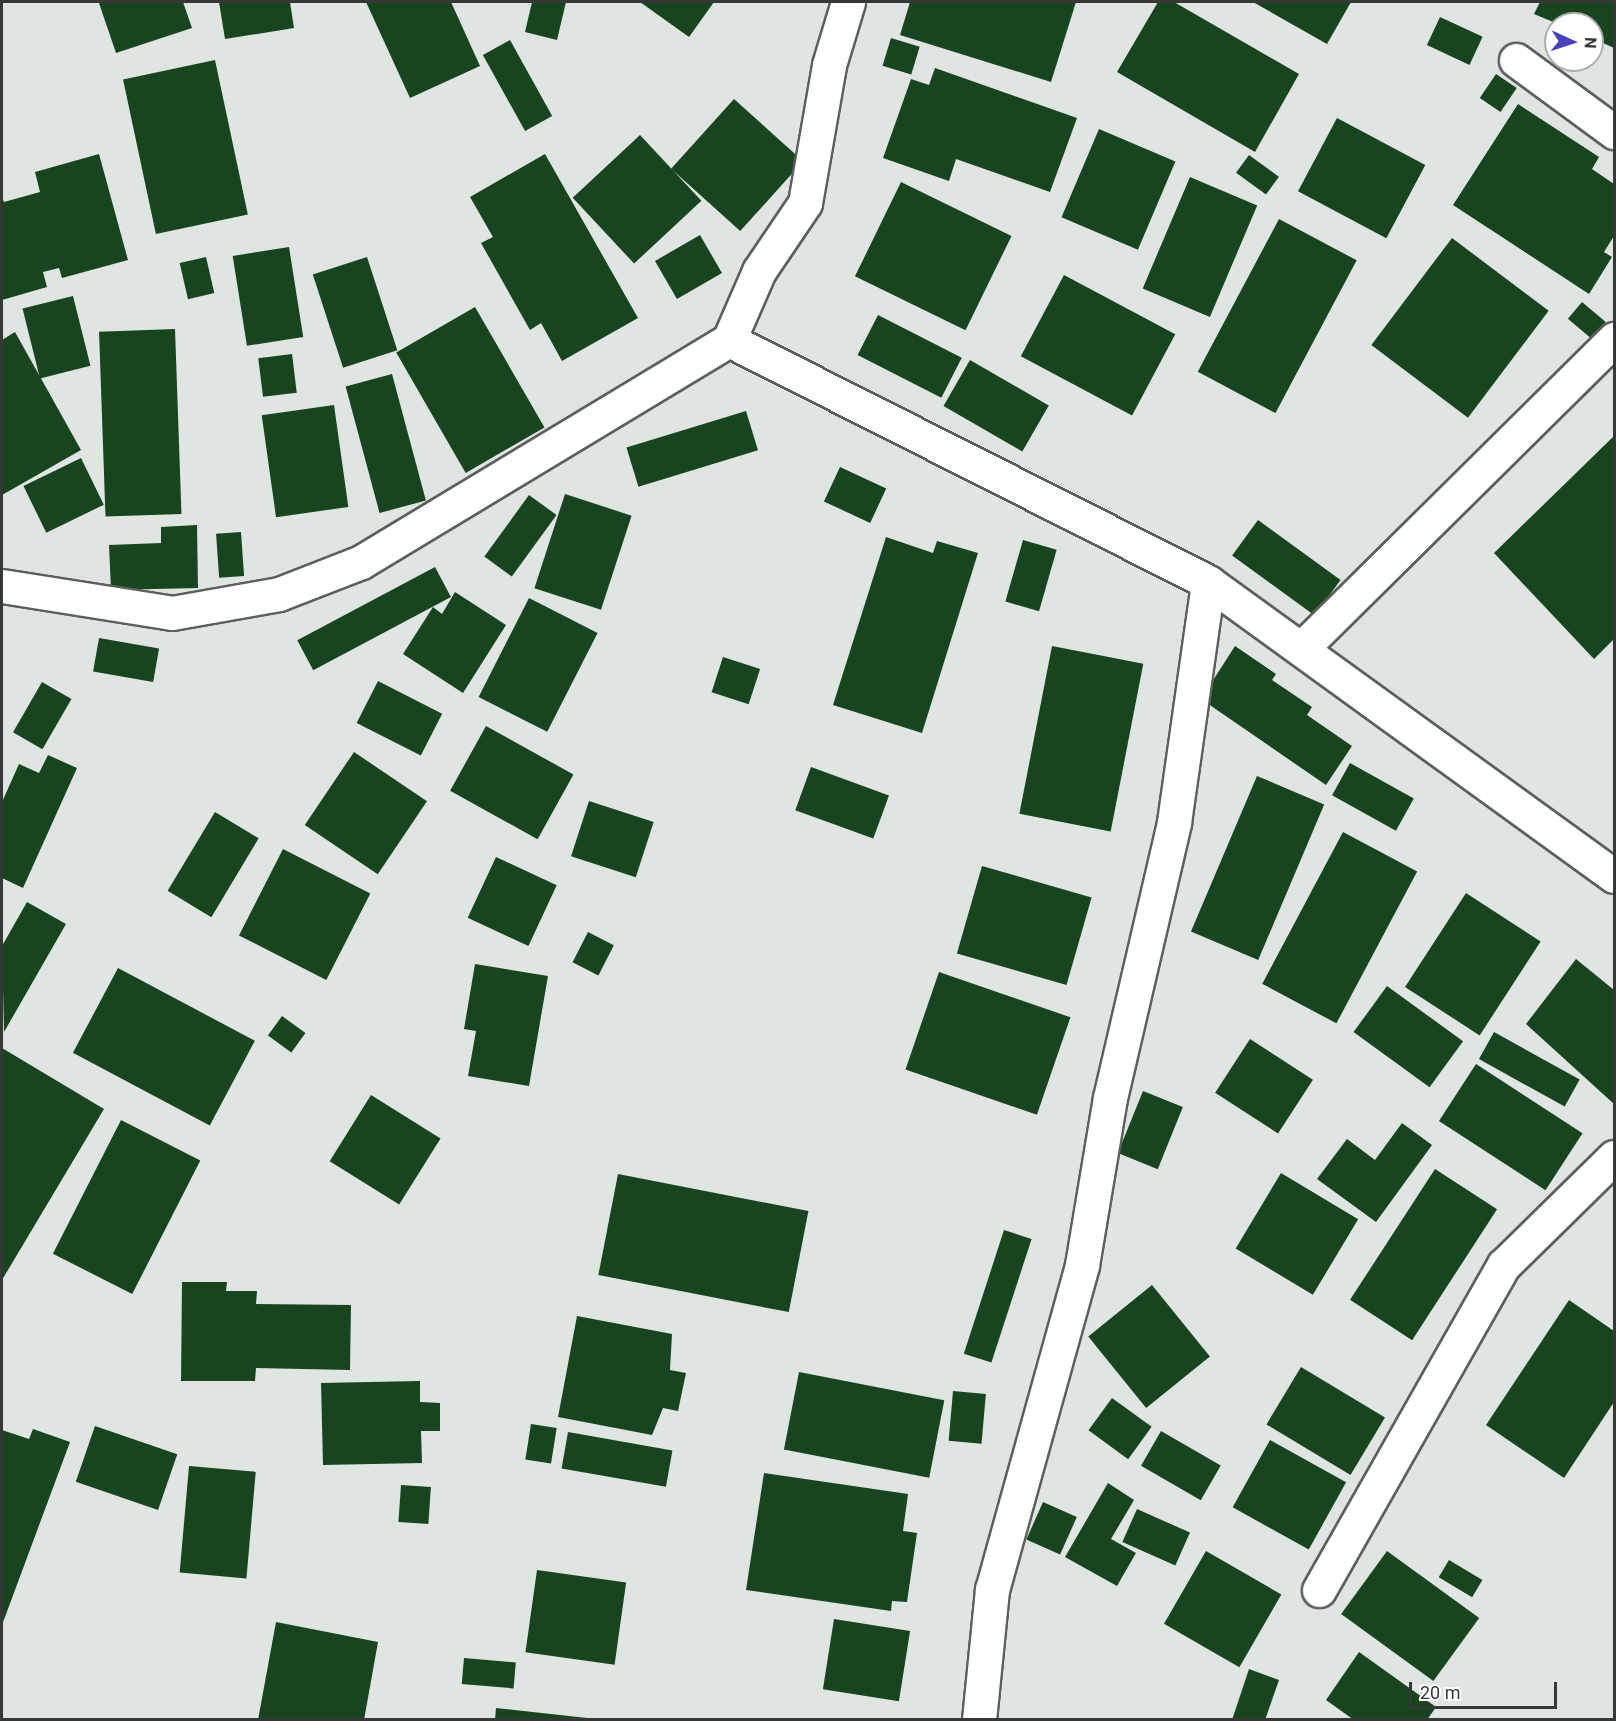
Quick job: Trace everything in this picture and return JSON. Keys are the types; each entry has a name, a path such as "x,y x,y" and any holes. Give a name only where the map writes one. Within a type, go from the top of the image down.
{"street":[{"path":"2,586 172,614 279,594 361,562 729,340 759,272 805,203 829,65 848,2"},
{"path":"1516,60 1614,132"},
{"path":"1301,649 1614,339"},
{"path":"729,340 1208,582 1614,876"},
{"path":"980,1719 992,1590 1082,1265 1110,1098 1174,822 1208,582"},
{"path":"1319,1590 1504,1265 1614,1157"}],"building":[{"path":"183,2 192,28 116,53 99,3"},
{"path":"219,2 290,2 294,28 225,39"},
{"path":"366,2 451,2 480,66 410,98"},
{"path":"532,2 566,2 557,40 525,32"},
{"path":"640,2 714,2 689,37"},
{"path":"910,2 1076,2 1051,82 900,35"},
{"path":"1158,2 1174,2 1299,74 1255,152 1117,72"},
{"path":"1253,2 1351,2 1327,44"},
{"path":"1540,2 1614,2 1614,48 1604,43 1604,12 1544,12 1544,18 1534,14"},
{"path":"1440,17 1483,37 1469,65 1427,45"},
{"path":"891,38 920,47 911,75 883,66"},
{"path":"510,40 552,116 525,131 483,55"},
{"path":"215,60 248,215 156,234 123,80"},
{"path":"935,68 1077,118 1050,192 956,159 949,181 883,158 911,79 929,85"},
{"path":"1496,74 1517,88 1501,112 1480,98"},
{"path":"734,99 803,161 740,231 671,169"},
{"path":"1518,104 1599,157 1592,169 1614,184 1614,236 1604,252 1612,257 1589,294 1453,205"},
{"path":"1337,118 1425,165 1386,238 1298,191"},
{"path":"1099,129 1175,161 1138,250 1061,217"},
{"path":"640,135 701,201 634,264 573,198"},
{"path":"99,154 128,260 62,278 59,268 43,272 47,287 2,300 2,197 4,202 40,192 35,172"},
{"path":"545,154 638,318 562,361 541,323 530,330 481,243 493,237 470,197"},
{"path":"1249,155 1279,177 1266,195 1236,173"},
{"path":"1190,177 1257,206 1210,317 1143,288"},
{"path":"901,182 1012,236 966,330 855,276"},
{"path":"1279,219 1357,260 1275,413 1198,372"},
{"path":"700,235 722,273 677,299 655,261"},
{"path":"1452,238 1549,311 1468,418 1371,345"},
{"path":"289,247 303,337 247,346 233,256"},
{"path":"206,257 214,293 188,299 180,263"},
{"path":"367,257 397,350 343,368 313,275"},
{"path":"1064,275 1175,334 1132,415 1021,356"},
{"path":"73,296 90,366 40,378 23,309"},
{"path":"1582,302 1606,322 1592,339 1568,319"},
{"path":"475,307 544,427 466,473 396,352"},
{"path":"878,315 962,358 941,398 858,355"},
{"path":"175,329 181,514 106,517 99,332"},
{"path":"15,332 81,450 2,495 2,340"},
{"path":"292,354 297,393 263,397 258,358"},
{"path":"970,360 1049,405 1022,451 944,406"},
{"path":"392,374 426,501 380,513 346,386"},
{"path":"334,405 348,507 276,517 262,415"},
{"path":"746,411 758,450 638,487 626,448"},
{"path":"1614,436 1614,639 1594,659 1494,553"},
{"path":"81,458 104,505 46,533 23,486"},
{"path":"840,467 886,489 870,523 824,501"},
{"path":"565,494 632,516 601,610 534,588"},
{"path":"529,495 557,515 512,576 484,556"},
{"path":"1258,520 1341,580 1315,616 1232,556"},
{"path":"197,525 198,588 111,590 109,545 161,543 161,527"},
{"path":"241,532 244,576 219,578 216,534"},
{"path":"886,537 933,553 937,541 978,553 922,733 833,705"},
{"path":"1023,540 1057,550 1039,611 1005,602"},
{"path":"435,567 451,597 313,670 297,640"},
{"path":"455,592 506,625 463,693 403,654 433,607 442,614"},
{"path":"529,598 598,633 547,732 479,697"},
{"path":"99,638 159,649 153,682 93,671"},
{"path":"1052,646 1143,664 1111,832 1019,814"},
{"path":"1235,646 1276,674 1272,680 1312,707 1307,715 1352,746 1326,785 1201,699"},
{"path":"723,657 760,669 749,704 712,692"},
{"path":"378,681 442,714 421,756 357,723"},
{"path":"42,682 71,699 42,749 13,732"},
{"path":"486,726 573,774 538,839 450,791"},
{"path":"354,752 427,801 378,874 305,825"},
{"path":"48,755 77,768 23,888 2,878 2,802 19,764 39,773"},
{"path":"1350,763 1414,798 1396,831 1332,795"},
{"path":"811,767 889,795 873,839 795,810"},
{"path":"1257,776 1324,805 1258,960 1191,932"},
{"path":"589,801 654,822 636,877 571,856"},
{"path":"215,812 259,838 211,917 168,891"},
{"path":"1343,832 1417,871 1336,1023 1262,984"},
{"path":"283,849 370,893 326,980 239,935"},
{"path":"496,857 557,885 528,946 468,918"},
{"path":"982,866 1092,897 1067,985 957,953"},
{"path":"1466,893 1541,941 1480,1035 1405,987"},
{"path":"27,902 66,924 4,1032 2,946"},
{"path":"588,932 614,945 598,975 573,962"},
{"path":"1576,959 1614,990 1614,1104 1526,1024"},
{"path":"475,964 548,976 529,1086 468,1076 476,1031 464,1029"},
{"path":"118,968 255,1041 210,1126 73,1053"},
{"path":"939,972 1070,1017 1037,1115 905,1069"},
{"path":"1387,986 1463,1041 1430,1087 1353,1032"},
{"path":"282,1016 305,1033 291,1052 268,1035"},
{"path":"1494,1032 1580,1080 1565,1107 1479,1059"},
{"path":"1250,1039 1313,1080 1278,1134 1215,1093"},
{"path":"2,1048 104,1109 2,1280"},
{"path":"1476,1064 1583,1133 1545,1190 1439,1121"},
{"path":"1143,1091 1183,1107 1158,1169 1118,1153"},
{"path":"371,1095 441,1138 399,1205 330,1161"},
{"path":"121,1120 200,1160 132,1294 53,1254"},
{"path":"1402,1123 1432,1145 1376,1222 1317,1179 1347,1139 1375,1160"},
{"path":"1435,1169 1497,1209 1412,1340 1350,1300"},
{"path":"1281,1173 1358,1219 1313,1295 1236,1248"},
{"path":"618,1174 808,1211 789,1312 598,1275"},
{"path":"1004,1230 1032,1239 991,1363 964,1354"},
{"path":"182,1282 227,1282 226,1291 257,1291 256,1304 351,1305 350,1370 256,1368 255,1381 181,1381"},
{"path":"1152,1285 1210,1356 1146,1408 1088,1337"},
{"path":"1569,1300 1614,1331 1614,1402 1564,1478 1486,1425"},
{"path":"577,1316 672,1334 670,1370 686,1373 678,1411 663,1408 652,1435 558,1417"},
{"path":"1301,1367 1385,1417 1350,1475 1266,1424"},
{"path":"799,1372 944,1400 929,1478 784,1450"},
{"path":"420,1381 420,1402 440,1403 440,1431 421,1431 422,1463 323,1465 321,1383"},
{"path":"953,1391 986,1394 982,1444 949,1441"},
{"path":"1112,1398 1152,1427 1128,1459 1088,1430"},
{"path":"531,1424 557,1428 551,1464 525,1460"},
{"path":"95,1426 177,1454 158,1510 76,1482"},
{"path":"33,1429 70,1442 2,1625 2,1430 29,1439"},
{"path":"1161,1431 1221,1466 1201,1500 1141,1466"},
{"path":"568,1432 672,1450 666,1487 562,1468"},
{"path":"1270,1440 1346,1482 1309,1550 1233,1507"},
{"path":"189,1466 256,1472 246,1578 180,1573"},
{"path":"764,1473 908,1494 903,1531 917,1533 907,1602 892,1601 891,1611 746,1590"},
{"path":"1108,1483 1134,1500 1111,1539 1136,1553 1117,1586 1065,1557"},
{"path":"401,1485 431,1487 428,1524 398,1522"},
{"path":"1043,1502 1077,1517 1060,1555 1026,1539"},
{"path":"1137,1509 1190,1533 1175,1565 1122,1542"},
{"path":"1206,1551 1281,1594 1239,1667 1164,1624"},
{"path":"1387,1551 1479,1618 1433,1681 1341,1614"},
{"path":"1449,1560 1482,1580 1472,1597 1439,1577"},
{"path":"537,1570 626,1583 615,1665 525,1652"},
{"path":"834,1619 910,1631 899,1701 823,1689"},
{"path":"276,1622 378,1642 364,1720 258,1720"},
{"path":"1359,1652 1436,1707 1427,1720 1354,1720 1326,1700"},
{"path":"464,1658 516,1663 514,1688 462,1684"},
{"path":"1249,1669 1279,1680 1265,1720 1232,1720"},
{"path":"496,1708 587,1718 587,1720 495,1720"}]}
